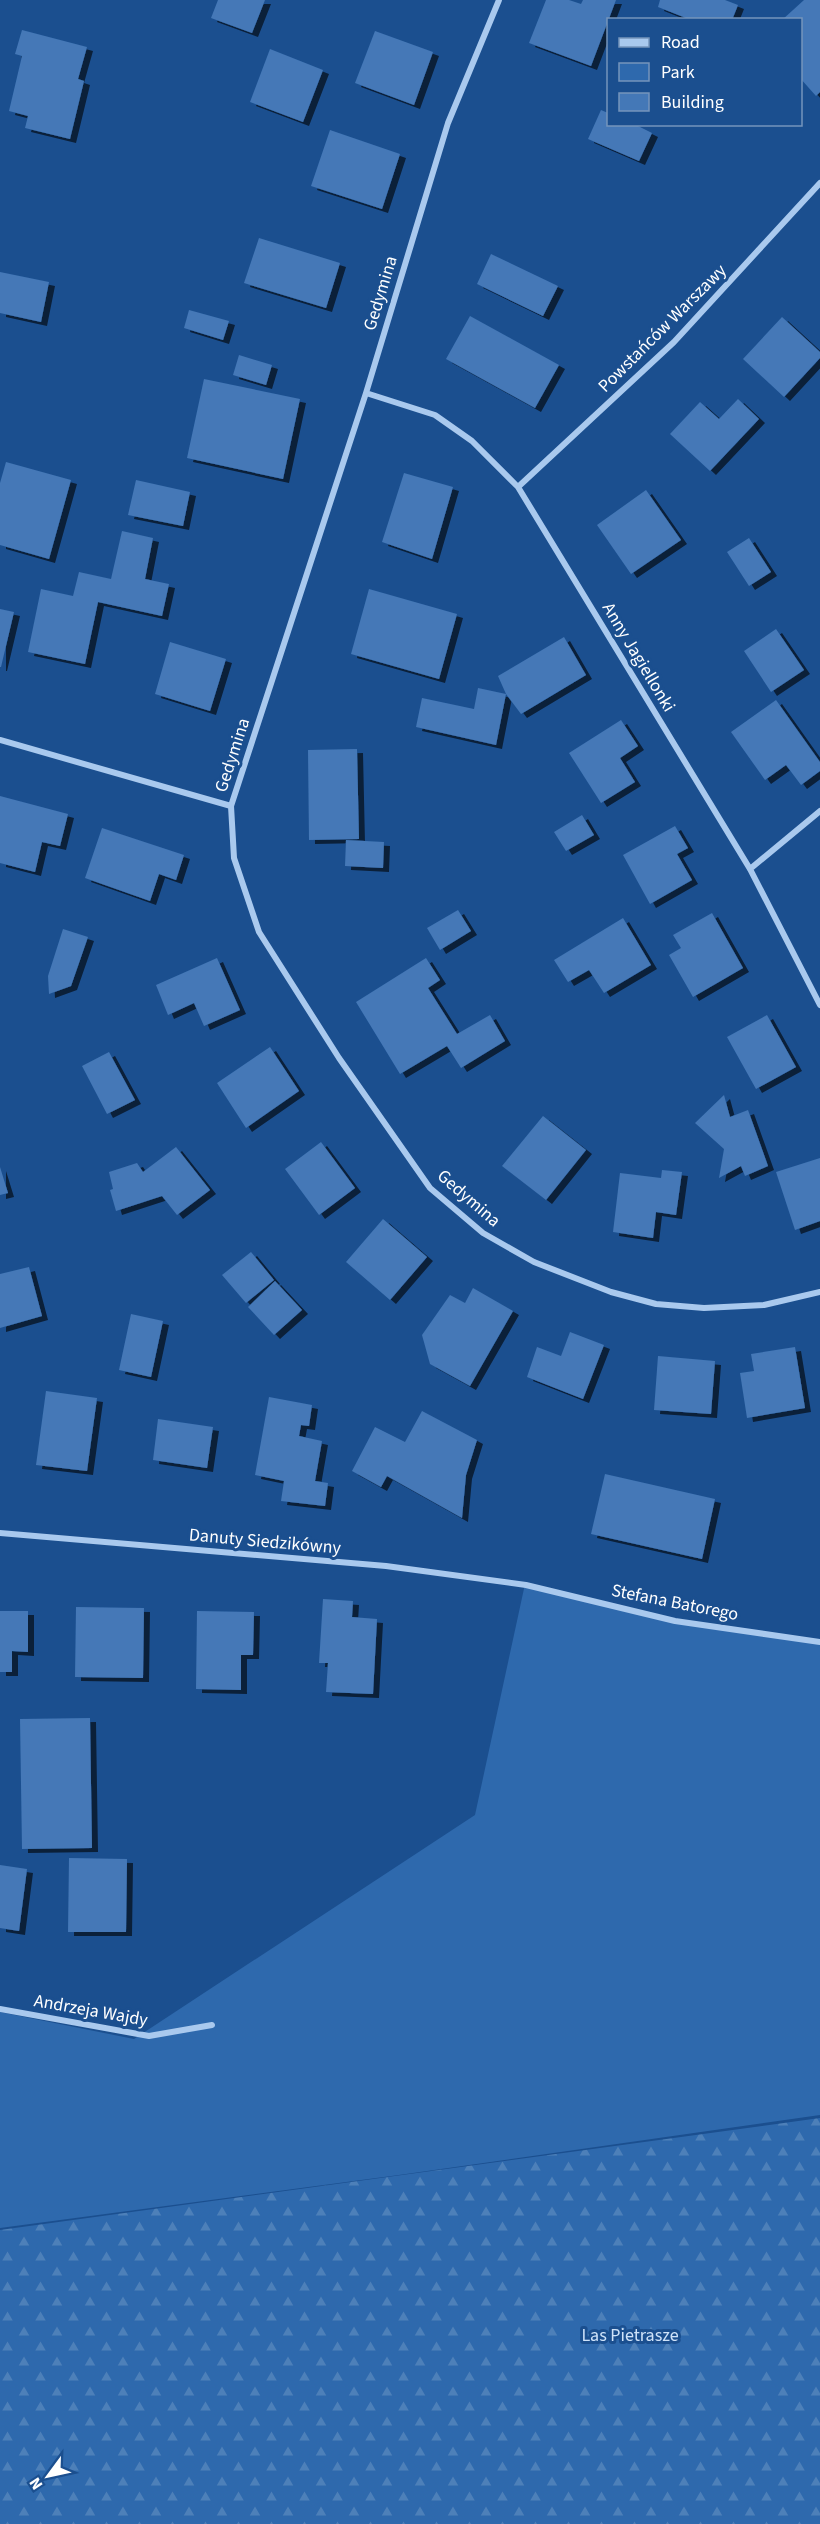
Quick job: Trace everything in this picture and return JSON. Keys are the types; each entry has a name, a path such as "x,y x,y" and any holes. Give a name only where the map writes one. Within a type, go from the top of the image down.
{"street":[{"name":"Gedymina","path":"499,0 448,123 366,393 231,806 234,858 259,932 339,1058 430,1188 483,1233 534,1262 611,1292 656,1304 704,1308 764,1305 820,1292"},
{"name":"Powstańców Warszawy","path":"518,487 674,342 820,183"},
{"name":"Anny Jagiellonki","path":"366,393 435,415 472,441 518,487 750,869 820,1005"},
{"path":"0,740 231,806"},
{"path":"750,869 820,811"},
{"name":"Danuty Siedzikówny","path":"0,1533 386,1566 526,1585"},
{"name":"Stefana Batorego","path":"526,1585 675,1621 820,1642"},
{"name":"Andrzeja Wajdy","path":"0,2008 149,2036 212,2025"}],"green space":[{"path":"525,1584 675,1620 820,1642 820,2115 399,2175 0,2228 0,2012 134,2039 475,1815"},
{"name":"Las Pietrasze","path":"820,2118 820,2524 0,2524 0,2230"}],"building":[{"path":"218,0 265,0 252,33 211,18"},
{"path":"546,0 569,0 581,4 583,0 616,0 609,18 607,18 607,24 591,66 529,43"},
{"path":"660,0 725,0 738,5 733,18 686,18 658,7"},
{"path":"804,0 820,0 820,92 816,96 802,80 802,18 784,18"},
{"path":"22,30 87,47 78,79 84,81 70,139 25,128 28,116 9,111 22,56 15,54"},
{"path":"375,31 433,52 414,105 355,83"},
{"path":"270,49 323,70 303,122 250,102"},
{"path":"601,110 607,113 607,126 638,126 652,133 639,161 588,139"},
{"path":"330,130 400,154 382,209 311,186"},
{"path":"259,238 340,263 326,308 244,283"},
{"path":"491,254 558,286 543,316 477,284"},
{"path":"0,272 49,282 41,322 0,313"},
{"path":"189,310 229,321 223,340 184,328"},
{"path":"470,316 559,365 535,408 446,359"},
{"path":"782,317 820,352 820,358 784,397 743,359"},
{"path":"239,355 272,365 266,385 233,375"},
{"path":"204,379 300,399 283,479 187,458"},
{"path":"738,399 759,419 710,471 670,434 700,402 719,419"},
{"path":"6,462 71,480 49,559 0,545 0,483"},
{"path":"404,473 453,487 432,559 382,542"},
{"path":"136,480 190,492 183,526 128,515"},
{"path":"646,490 681,540 631,574 597,525"},
{"path":"122,531 153,538 145,579 169,584 162,616 98,602 85,664 28,652 41,589 73,596 79,572 111,579"},
{"path":"749,538 771,572 749,586 727,552"},
{"path":"369,589 457,614 439,679 351,654"},
{"path":"0,609 14,612 1,667 0,667"},
{"path":"776,629 804,670 771,692 744,651"},
{"path":"564,637 586,675 521,714 506,694 498,676"},
{"path":"170,642 226,659 210,711 155,694"},
{"path":"478,688 506,694 496,745 416,727 422,698 474,709"},
{"path":"776,700 820,762 820,771 801,785 786,765 765,780 731,732"},
{"path":"621,720 638,746 620,758 635,782 601,803 569,753"},
{"path":"357,749 359,839 309,840 308,750"},
{"path":"0,796 68,814 60,846 42,842 35,872 0,863"},
{"path":"582,815 594,835 566,851 554,832"},
{"path":"675,826 688,848 677,854 692,880 650,904 623,855"},
{"path":"102,828 184,855 176,880 159,874 150,901 85,878"},
{"path":"346,840 384,842 383,868 345,866"},
{"path":"458,910 471,931 440,950 427,928"},
{"path":"712,913 743,968 693,997 669,955 681,948 673,935"},
{"path":"623,918 651,965 604,993 589,970 568,982 554,960"},
{"path":"63,929 88,937 71,986 49,994 48,976"},
{"path":"217,958 240,1010 204,1026 194,1003 168,1015 156,985"},
{"path":"426,958 440,980 428,988 457,1034 490,1015 505,1041 461,1068 447,1046 400,1074 356,1002"},
{"path":"767,1015 796,1067 756,1089 727,1037"},
{"path":"270,1047 299,1091 246,1128 217,1083"},
{"path":"109,1052 135,1100 107,1114 82,1066"},
{"path":"724,1095 730,1117 748,1110 768,1166 745,1176 741,1166 719,1178 724,1149 695,1123"},
{"path":"543,1116 586,1150 546,1200 502,1166"},
{"path":"321,1142 355,1188 319,1215 285,1169"},
{"path":"176,1147 210,1190 177,1215 162,1196 116,1211 110,1190 113,1189 109,1172 137,1163 143,1172"},
{"path":"820,1158 820,1221 795,1230 776,1172"},
{"path":"0,1167 8,1193 0,1195"},
{"path":"662,1170 682,1172 676,1215 656,1212 653,1238 613,1232 620,1173 661,1178"},
{"path":"383,1219 427,1257 390,1300 346,1262"},
{"path":"251,1252 274,1280 246,1303 222,1275"},
{"path":"29,1267 42,1316 0,1328 0,1274"},
{"path":"275,1281 302,1310 274,1335 248,1307"},
{"path":"473,1288 513,1311 470,1386 430,1364 422,1335 450,1295 465,1303"},
{"path":"131,1314 163,1321 151,1377 119,1370"},
{"path":"570,1332 604,1345 583,1399 527,1377 537,1347 561,1356"},
{"path":"795,1347 805,1408 747,1418 740,1373 754,1371 751,1354"},
{"path":"658,1356 715,1361 711,1414 654,1410"},
{"path":"46,1391 97,1398 87,1471 36,1465"},
{"path":"269,1397 312,1405 309,1426 301,1425 299,1436 322,1441 315,1481 328,1483 325,1506 281,1501 284,1481 255,1475"},
{"path":"422,1411 477,1440 466,1475 462,1518 387,1476 381,1487 352,1471 375,1427 405,1442"},
{"path":"158,1419 213,1427 207,1468 153,1460"},
{"path":"605,1474 715,1499 702,1559 591,1534"},
{"path":"323,1599 353,1601 352,1617 377,1619 373,1694 326,1692 328,1663 319,1663"},
{"path":"76,1607 144,1608 143,1678 75,1677"},
{"path":"0,1611 28,1611 28,1652 12,1651 12,1672 0,1672"},
{"path":"197,1611 254,1612 253,1655 241,1655 241,1690 196,1689"},
{"path":"90,1718 92,1848 22,1849 20,1719"},
{"path":"69,1858 127,1859 126,1932 68,1932"},
{"path":"0,1865 27,1869 19,1931 0,1928"}]}
